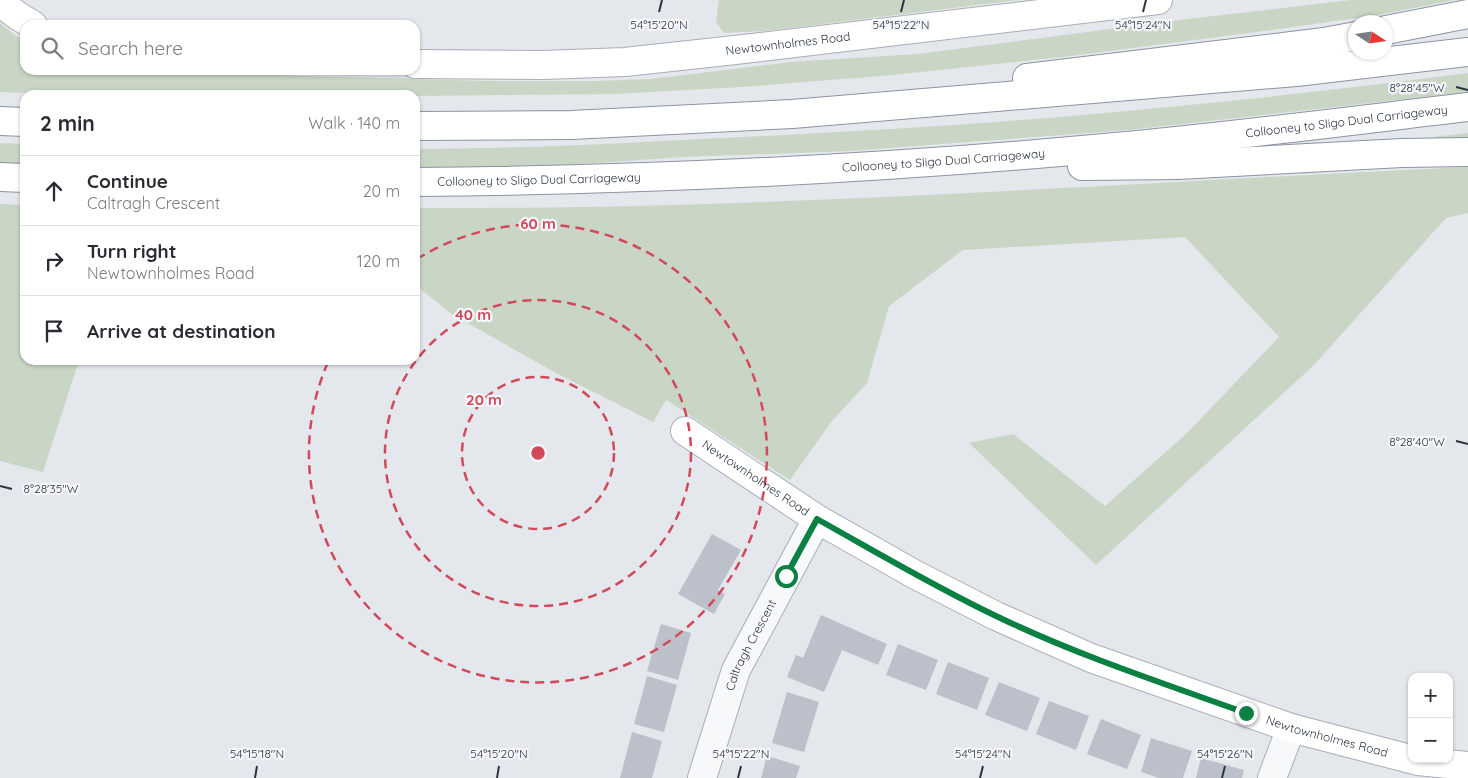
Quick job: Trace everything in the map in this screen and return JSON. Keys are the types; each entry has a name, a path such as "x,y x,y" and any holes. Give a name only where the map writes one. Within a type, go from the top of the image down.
{"main road":[{"name":"Newtownholmes Road","path":"420,64 543,65 625,62 1158,0"},
{"path":"0,2 25,20"},
{"path":"1393,29 1468,14"},
{"path":"872,109 1034,76 1324,42 1348,38"},
{"path":"420,126 571,125 872,109 1296,72 1468,52"},
{"name":"Collooney to Sligo Dual Carriageway","path":"420,182 556,181 860,167 1115,147 1468,107"},
{"path":"0,121 20,122"},
{"path":"860,167 1178,165 1402,153 1468,152"},
{"path":"0,177 20,178"},
{"name":"Newtownholmes Road","path":"685,431 817,519 914,574 1005,620 1091,658 1291,728 1418,761 1468,766"}],"street":[{"name":"Caltragh Crescent","path":"702,778 736,670 817,519"},
{"path":"1272,778 1291,728"}],"green space":[{"path":"719,0 1018,0 765,31 724,33 716,22"},
{"path":"1351,0 1455,0 1378,15 1348,15 1348,19 1071,56 892,75 742,87 614,94 420,96 420,90 20,90 20,93 0,92 0,23 20,38 20,75 281,75 492,81 594,81 651,79 791,62 918,54"},
{"path":"1468,73 1468,92 1128,130 850,151 684,157 537,167 420,167 420,149 594,144 1000,122 1251,99"},
{"path":"1468,133 1468,142 1435,143 1433,137"},
{"path":"0,143 20,144 20,163 0,163"},
{"path":"1468,167 1468,213 1446,218 1313,366 1096,565 969,443 1013,434 1105,506 1187,433 1279,337 1185,237 963,250 889,306 867,383 832,421 790,480 666,400 653,422 556,373 453,315 420,289 420,208 678,205 942,194"},
{"path":"0,204 20,205 20,365 77,365 43,472 0,461"}],"building":[{"path":"712,534 741,550 718,590 725,594 714,614 678,594"},
{"path":"821,615 887,644 878,665 842,650 824,692 787,677 796,655 803,658"},
{"path":"661,624 691,633 678,680 647,671"},
{"path":"898,644 938,660 926,690 886,675"},
{"path":"948,662 989,678 977,710 936,694"},
{"path":"647,676 677,685 664,732 634,724"},
{"path":"999,682 1040,698 1027,731 985,715"},
{"path":"787,692 819,702 804,752 772,743"},
{"path":"1049,701 1089,716 1076,750 1036,734"},
{"path":"1101,719 1141,735 1127,769 1087,754"},
{"path":"632,732 662,741 652,778 620,778"},
{"path":"1151,738 1192,751 1183,778 1159,778 1141,772"},
{"path":"767,756 800,766 796,778 761,778"},
{"path":"1201,758 1244,770 1242,778 1196,778"}],"route":[{"path":"786,576 817,519 914,574 996,616 1091,658 1246,713"}]}
